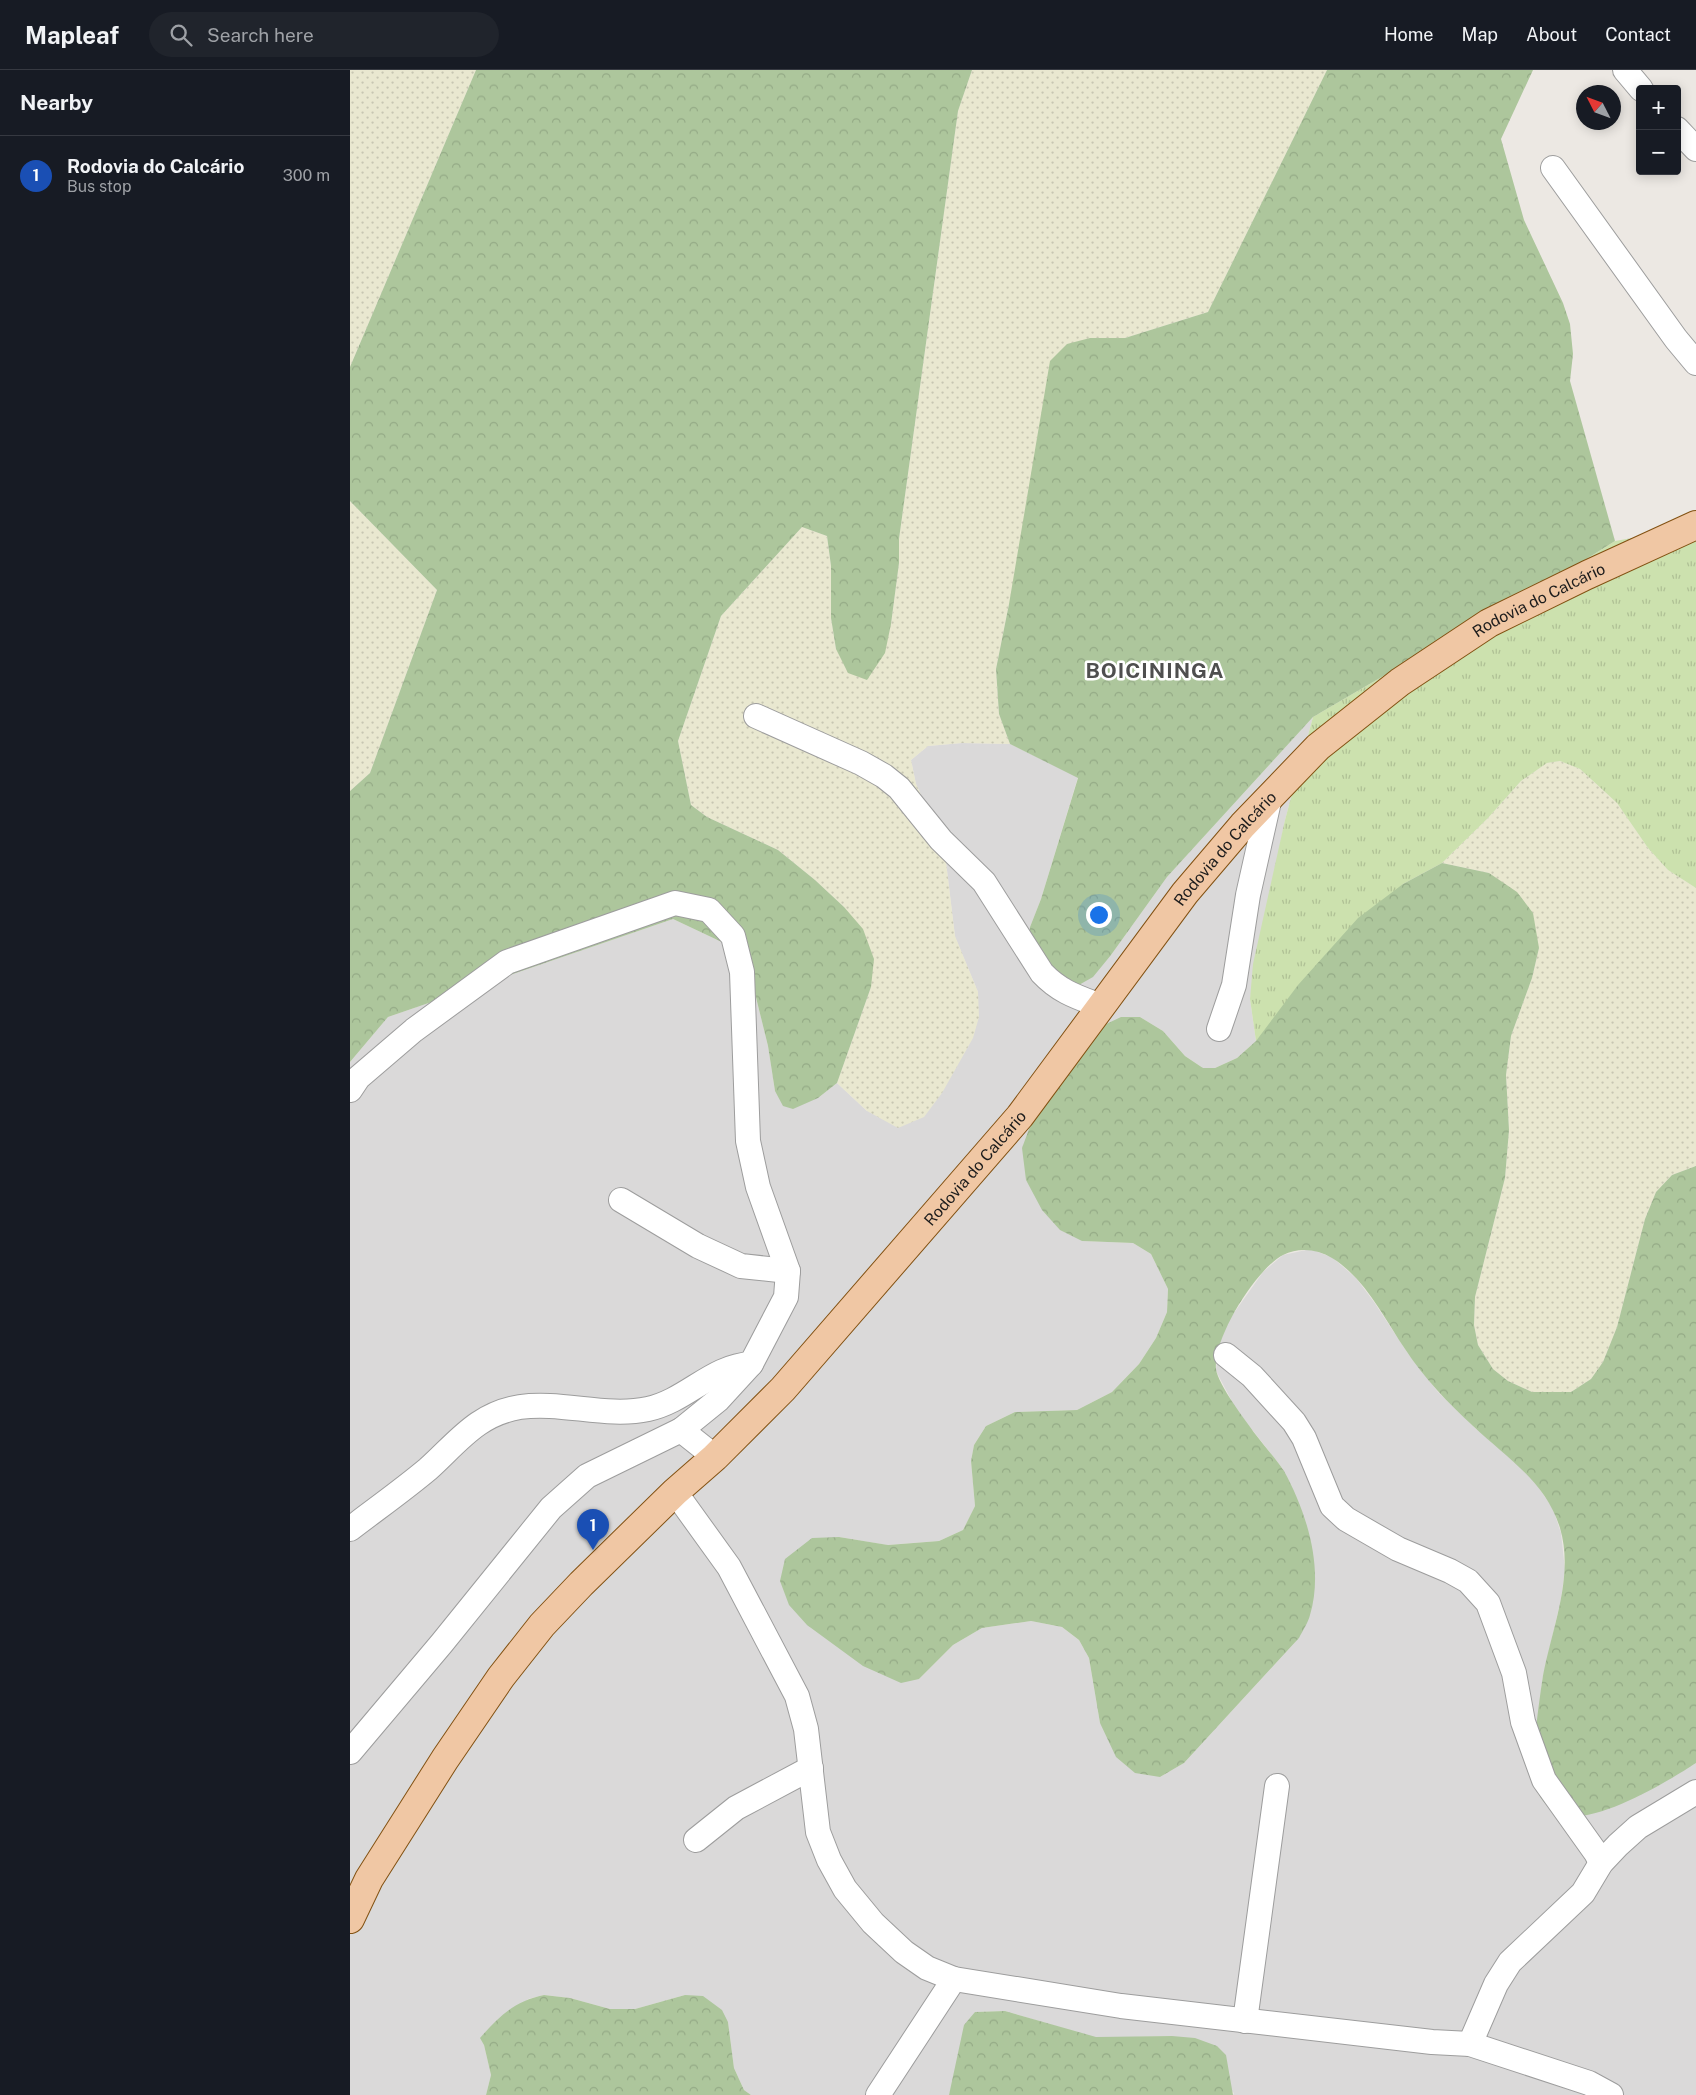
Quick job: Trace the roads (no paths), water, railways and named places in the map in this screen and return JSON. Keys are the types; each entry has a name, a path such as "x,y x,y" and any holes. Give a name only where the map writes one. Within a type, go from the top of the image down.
{"main road":[{"name":"Rodovia do Calcário","path":"350,1919 369,1879 445,1759 501,1677 548,1618 675,1492 715,1457 783,1389 1014,1124 1186,893 1243,825 1270,797 1325,741 1400,682 1490,624 1587,575 1696,525"}],"street":[{"path":"1625,70 1638,85"},
{"path":"1678,130 1696,149"},
{"path":"1553,168 1676,339 1696,363"},
{"path":"756,716 861,763 884,776 899,788 941,840 984,882 1042,973 1054,985 1068,994 1101,1006"},
{"path":"1220,1029 1234,985 1248,895 1270,797"},
{"path":"350,1090 358,1078 414,1030 507,962 675,904 709,910 733,936 742,972 748,1141 758,1187 788,1271 786,1297 751,1364 718,1400 681,1430 587,1476 551,1508 350,1752"},
{"path":"621,1200 698,1246 741,1266 788,1271"},
{"path":"1226,1354 1252,1376 1294,1422 1304,1438 1332,1506 1346,1519 1398,1549 1450,1571 1468,1581 1488,1603 1514,1673 1523,1722 1544,1780 1596,1853 1601,1863"},
{"path":"350,1529 427,1469 473,1425 497,1412 522,1407 581,1408 623,1412 650,1409 676,1398 725,1369 738,1364 751,1364"},
{"path":"681,1430 715,1457"},
{"path":"675,1492 729,1567 797,1696 806,1729 818,1832 829,1860 846,1888 873,1923 904,1952 926,1968 954,1979 1121,2006 1432,2042 1470,2044 1589,2083 1611,2095"},
{"path":"696,1840 736,1808 811,1768"},
{"path":"1245,2021 1277,1786"},
{"path":"1470,2044 1496,1984 1510,1962 1583,1892 1601,1863 1618,1845 1638,1827 1696,1792"},
{"path":"878,2095 954,1979"}],"place":[{"name":"Rodovia do Calcário","path":"593,1550"}],"district":[{"name":"BOICININGA","path":"1155,671"}]}
